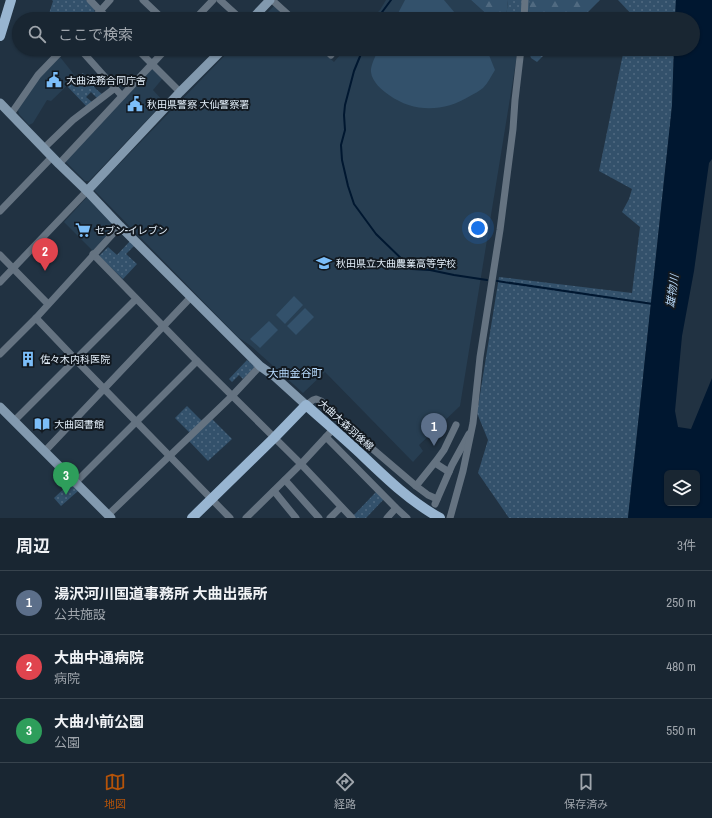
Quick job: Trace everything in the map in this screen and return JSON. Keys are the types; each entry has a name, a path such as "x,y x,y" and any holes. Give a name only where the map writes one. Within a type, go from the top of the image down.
{"main road":[{"path":"0,36 11,0"},
{"name":"大曲大森羽後線","path":"192,518 306,405 399,489 430,513 440,518"}],"street":[{"path":"90,0 100,12 110,0"},
{"path":"143,0 156,12"},
{"path":"202,12 213,0"},
{"path":"220,0 233,12"},
{"path":"259,12 271,0 285,12"},
{"path":"524,12 525,0"},
{"path":"11,114 38,75 56,56"},
{"path":"86,56 122,96"},
{"path":"144,56 180,92"},
{"path":"59,164 159,56"},
{"path":"0,282 216,56"},
{"path":"450,518 463,471 472,428 480,357 500,230 513,129 520,56"},
{"path":"44,148 73,120 116,88"},
{"path":"0,103 260,366 274,376 306,405 316,399 321,401 341,422 436,502 449,472 472,428"},
{"path":"0,211 52,157"},
{"path":"0,354 36,318 120,226"},
{"path":"93,254 197,361 301,464 352,518"},
{"path":"0,255 48,304"},
{"path":"44,451 191,297"},
{"path":"14,421 136,299"},
{"path":"36,318 230,518"},
{"path":"76,482 197,361"},
{"path":"0,406 110,516 232,396 260,366"},
{"path":"416,486 444,450 456,425"},
{"path":"246,518 301,464 333,429"},
{"path":"326,438 407,518"},
{"path":"435,463 449,472"},
{"path":"285,480 319,518"},
{"path":"274,491 296,518"},
{"path":"330,518 341,507"},
{"path":"386,518 396,508"}],"shaded area":[{"path":"386,0 471,0 484,12 378,12"},
{"path":"274,6 280,12 268,12"},
{"name":"秋田県立大曲農業高等学校","path":"224,56 328,56 334,62 339,56 517,56 460,406 419,445 423,451 413,462 325,372 303,393 251,346 238,337 94,190"},
{"path":"60,57 76,77 51,101 47,100 33,123 29,125 19,114 18,110 39,78"},
{"path":"151,69 154,69 163,78 153,90 164,102 89,181 85,181 66,162 66,159"},
{"path":"87,197 117,227 93,251 64,222"}],"green space":[{"path":"52,0 86,0 94,8 95,12 50,12"},
{"path":"405,0 444,0 454,12 399,12"},
{"path":"471,0 508,0 507,12 484,12"},
{"path":"508,0 530,0 529,12 507,12"},
{"path":"530,0 600,0 588,12 529,12"},
{"path":"618,0 676,0 675,12 629,12"},
{"path":"376,56 489,56 495,70 483,88 475,93 450,105 429,108 409,105 399,101 383,91 372,76 371,70"},
{"path":"530,56 543,56 537,62"},
{"path":"623,56 674,56 672,106 628,518 509,518 478,473 488,440 477,413 499,277 632,293 640,227 622,212 629,199 632,189 599,171"},
{"path":"83,73 103,95 98,99 91,92 86,97 92,102 87,107 67,86"},
{"path":"130,241 134,246 126,254 137,264 123,279 99,256 108,247 117,255"},
{"path":"294,296 303,305 285,324 276,315"},
{"path":"305,308 314,317 296,335 287,326"},
{"path":"269,321 278,330 260,348 250,339"},
{"path":"247,360 255,367 243,379 239,375 232,382 229,379"},
{"path":"187,406 202,421 190,433 175,418"},
{"path":"212,419 232,439 208,461 189,441"},
{"path":"70,483 78,491 61,506 54,498"},
{"path":"376,492 384,499 366,518 354,518 353,516"}],"water":[{"name":"雄物川","path":"676,0 712,0 712,159 709,163 694,271 682,336 675,411 678,427 691,429 712,378 712,518 628,518 672,106 674,56 700,56 700,12 675,12"}],"waterway":[{"path":"382,12 391,0"},
{"path":"360,56 354,71 345,105 345,130 341,145 342,160 354,204 376,234 412,269 430,270 487,280"},
{"path":"497,281 653,304"}],"place":[{"name":"大曲法務合同庁舎","path":"54,80"},
{"name":"秋田県警察 大仙警察署","path":"135,104"},
{"name":"セブン-イレブン","path":"83,230"},
{"name":"秋田県立大曲農業高等学校","path":"324,263"},
{"name":"大曲中通病院","path":"45,271"},
{"name":"佐々木内科医院","path":"28,359"},
{"name":"大曲図書館","path":"42,424"},
{"name":"湯沢河川国道事務所 大曲出張所","path":"434,446"},
{"name":"大曲小前公園","path":"66,495"}],"district":[{"name":"大曲金谷町","path":"295,373"}]}
